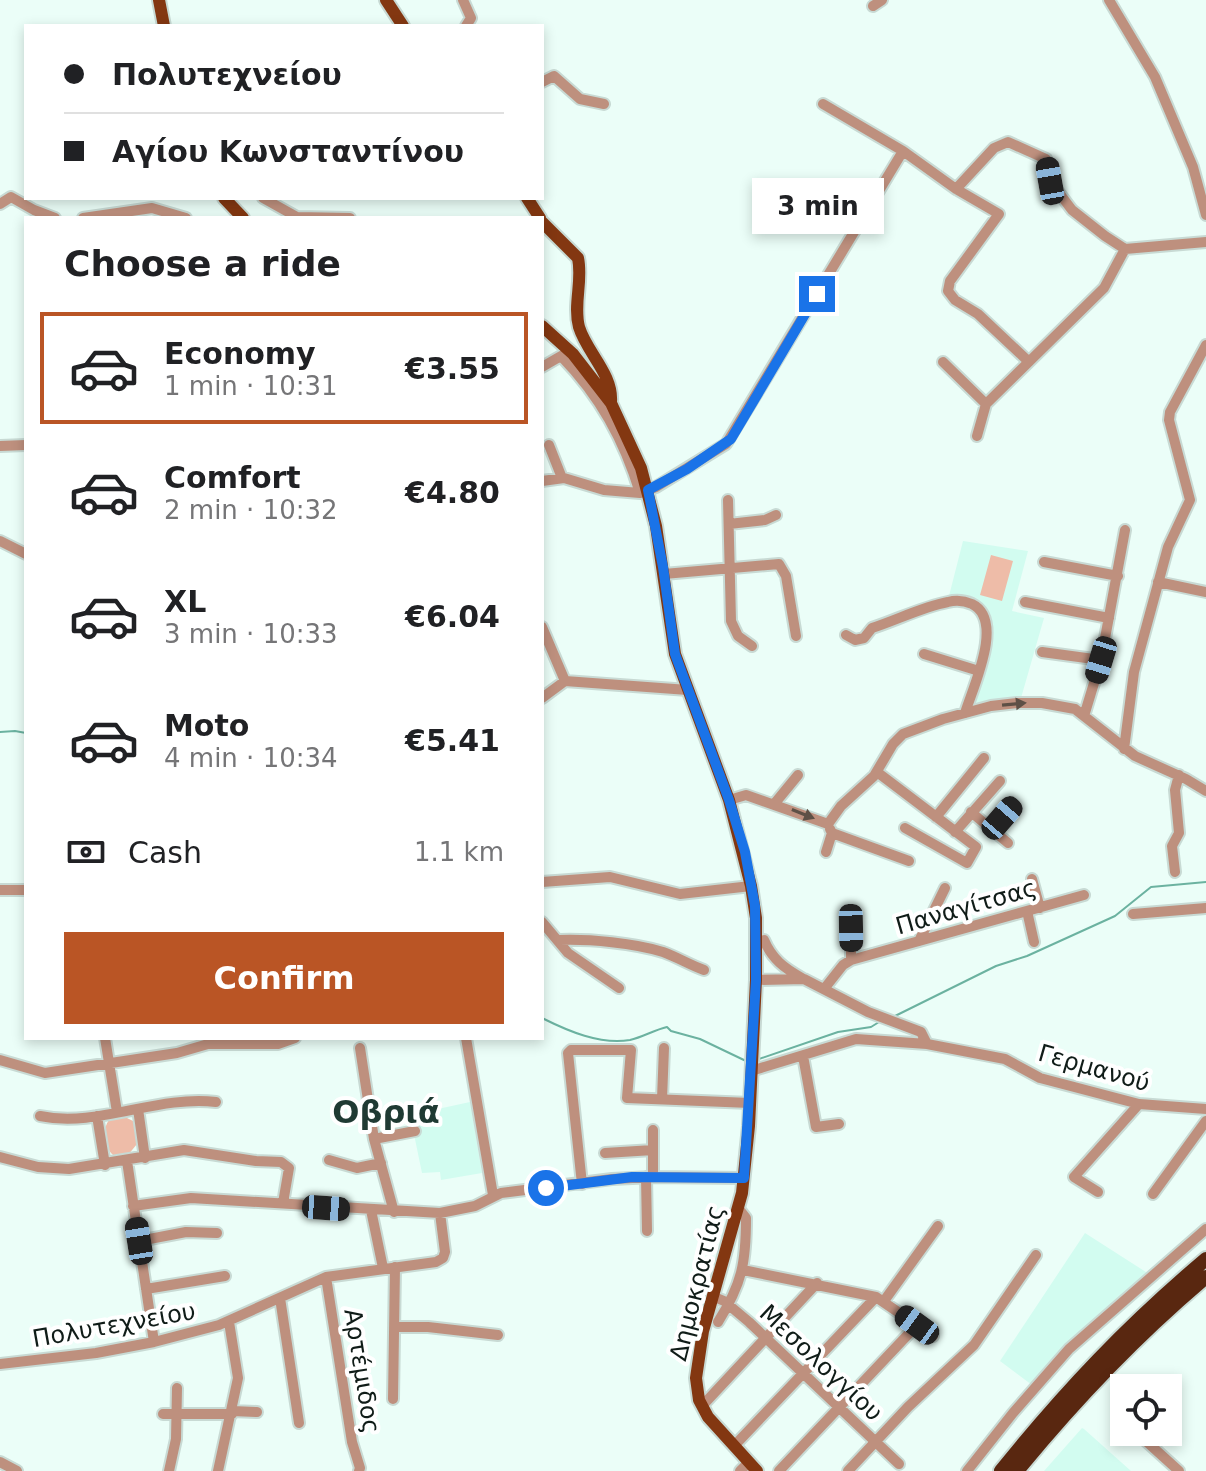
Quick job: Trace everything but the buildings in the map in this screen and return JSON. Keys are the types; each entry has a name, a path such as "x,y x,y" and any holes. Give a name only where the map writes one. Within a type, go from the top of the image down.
{"highway":[{"path":"1001,1471 1086,1370 1153,1304 1206,1259"},
{"path":"1017,1471 1111,1363 1152,1322 1206,1277"}],"main road":[{"path":"159,0 164,24"},
{"path":"386,0 402,24"},
{"path":"226,200 241,216"},
{"path":"544,223 578,258 577,318 586,344 610,384 611,403"},
{"path":"544,328 573,354 611,403"},
{"name":"Δημοκρατίας","path":"611,403 635,451 664,574 675,654 729,800 756,918 756,980 744,1178 739,1209 712,1296 697,1363 697,1389 702,1406"},
{"path":"702,1406 749,1468"}],"street":[{"path":"463,0 471,18 467,24"},
{"path":"1109,0 1160,89 1193,167 1206,215"},
{"path":"544,81 554,76 580,99 604,104"},
{"path":"823,104 903,151 956,189 999,214 950,281 948,291 955,300 978,314 1028,361"},
{"path":"956,189 997,145 1006,141 1046,159 1050,181 1072,210 1125,249 1206,242"},
{"path":"544,481 562,478 604,490 644,492 687,469 731,439 903,151"},
{"path":"0,204 11,197 50,216"},
{"path":"267,200 295,216"},
{"path":"97,216 152,208 179,216"},
{"path":"977,436 986,404 1104,288 1125,249"},
{"path":"1124,749 1134,672 1168,547 1190,500 1172,436 1170,412 1206,345"},
{"path":"544,366 561,356 583,379 613,423 644,492"},
{"path":"943,362 986,404"},
{"path":"0,446 24,445"},
{"path":"549,445 562,478"},
{"path":"728,500 731,621 738,636 752,646"},
{"path":"729,524 765,520 776,515"},
{"path":"1084,716 1101,660 1125,530"},
{"path":"0,541 24,553"},
{"path":"1044,562 1118,576"},
{"path":"664,574 775,564 781,567 788,586 796,636"},
{"path":"1158,582 1206,592"},
{"path":"846,635 855,640 864,638 872,628 951,601 967,602 982,611 986,621 986,646 965,713"},
{"path":"1025,602 1109,618"},
{"path":"544,632 565,681"},
{"path":"1042,652 1101,660"},
{"path":"924,654 979,671"},
{"path":"544,697 565,681 688,690"},
{"path":"826,852 830,828 841,806 877,772 893,744 903,734 925,724 991,706 1031,702 1075,709 1124,749 1206,791"},
{"path":"936,817 984,758"},
{"path":"877,772 976,847 967,863 905,828"},
{"path":"775,803 798,775"},
{"path":"1175,872 1172,846 1179,833 1175,790 1179,775"},
{"path":"955,832 1000,781"},
{"path":"729,800 746,795 775,803 909,861"},
{"path":"991,830 1013,805"},
{"path":"971,812 1008,843"},
{"path":"544,882 604,876 680,894 751,886"},
{"path":"1032,879 1040,908"},
{"path":"919,941 945,888"},
{"path":"0,890 24,890"},
{"name":"Παναγίτσας","path":"851,960 1084,895"},
{"path":"1133,914 1206,908"},
{"path":"1027,911 1034,942"},
{"path":"544,924 568,953 619,988"},
{"path":"824,989 843,965 851,960 851,928"},
{"path":"560,940 647,948 704,970"},
{"name":"Γερμανού","path":"764,940 783,967 886,1020 921,1032 927,1044"},
{"path":"756,980 804,979"},
{"name":"Γερμανού","path":"752,1064 803,1056 860,1039 927,1044 1000,1057 1040,1078 1139,1104 1206,1109"},
{"path":"105,1040 117,1112"},
{"path":"0,1060 45,1073 177,1053 208,1044 278,1044 289,1040"},
{"path":"466,1040 493,1195"},
{"path":"360,1048 374,1139 394,1212"},
{"path":"662,1099 664,1048"},
{"path":"582,1184 568,1053 575,1049 631,1050 627,1098 750,1103"},
{"path":"803,1056 816,1127 839,1124"},
{"path":"40,1116 64,1120 186,1100 216,1102"},
{"path":"1098,1192 1074,1177 1139,1104"},
{"path":"138,1109 145,1158"},
{"path":"97,1116 105,1165"},
{"path":"1153,1194 1206,1121"},
{"path":"647,1231 653,1130"},
{"path":"374,1139 415,1131"},
{"path":"0,1157 53,1169 105,1165 184,1150 281,1162 289,1168 283,1203"},
{"path":"605,1153 653,1150"},
{"path":"329,1160 357,1168 381,1163"},
{"path":"127,1161 154,1342"},
{"path":"133,1206 185,1198 440,1213 475,1206 493,1195 582,1184 649,1177 744,1178"},
{"path":"718,1322 740,1283 743,1270 746,1218 739,1209"},
{"path":"371,1210 383,1268"},
{"name":"Πολυτεχνείου","path":"0,1364 96,1353 154,1342 229,1322 326,1277 431,1263 442,1258 445,1249 440,1213"},
{"path":"734,1446 803,1373 880,1299 938,1226"},
{"path":"967,1471 1069,1349 1206,1229"},
{"path":"139,1241 186,1232 217,1233"},
{"path":"848,1471 908,1407 974,1345 1036,1255"},
{"path":"393,1399 395,1267"},
{"path":"743,1270 817,1283 880,1299 933,1336"},
{"path":"146,1289 225,1276"},
{"name":"Αρτέμιδος","path":"326,1277 359,1471"},
{"path":"702,1406 817,1283"},
{"name":"Μεσολογγίου","path":"712,1296 729,1305 766,1338 899,1464"},
{"path":"280,1298 299,1423"},
{"path":"218,1471 238,1374 229,1322"},
{"path":"779,1471 917,1325"},
{"path":"394,1327 428,1327 498,1335"},
{"path":"169,1471 175,1449 177,1388"},
{"path":"163,1414 257,1412"},
{"path":"1151,1446 1179,1471"},
{"path":"0,1462 17,1471"}],"shaded area":[{"path":"963,541 1028,551 1012,611 1044,618 1021,698 974,702 990,648 991,627 989,615 979,603 949,596"},
{"path":"991,555 1013,561 1002,601 980,595"},
{"path":"470,1102 482,1173 441,1180 440,1172 422,1173 410,1115"},
{"path":"125,1117 135,1122 137,1144 128,1155 116,1157 106,1145 105,1129 109,1120"},
{"path":"1085,1233 1149,1274 1057,1353 1032,1385 1000,1361"},
{"path":"1084,1429 1131,1471 1044,1471"}],"waterway":[{"path":"0,732 24,733"},
{"path":"893,1017 996,966 1027,956 1115,916 1151,887 1206,882"},
{"path":"544,1019 596,1039 619,1041 667,1027 746,1061"},
{"path":"756,1060 838,1032 871,1027 879,1022"}],"district":[{"name":"Οβριά","path":"386,1112"}],"route":[{"path":"546,1188 632,1177 744,1178 756,980 755,906 745,852 729,800 675,654 648,490 687,469 731,439 817,294"}]}
